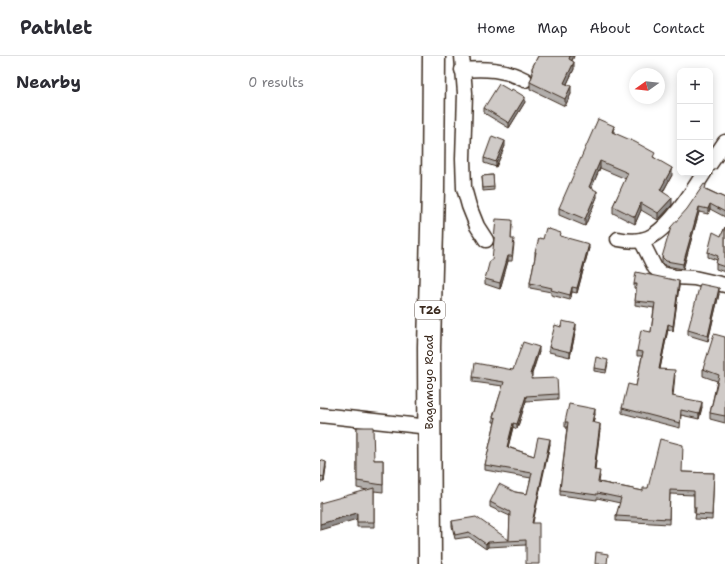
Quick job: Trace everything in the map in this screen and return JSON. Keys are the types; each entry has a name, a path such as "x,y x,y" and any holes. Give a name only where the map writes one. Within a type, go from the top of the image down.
{"highway":[{"name":"Bagamoyo Road","path":"430,564 429,427 434,56"}],"street":[{"path":"462,56 465,93 463,159 464,188 477,226 486,240"},
{"path":"462,70 485,69 508,72 525,80"},
{"path":"713,160 725,142"},
{"path":"618,239 632,242 648,239 660,231 693,190 702,176"},
{"path":"640,240 655,268 662,274 675,277 694,278 725,285"},
{"path":"320,415 429,427"}],"building":[{"path":"538,56 570,56 569,59 574,62 564,83 571,86 565,99 530,82 533,74 532,68"},
{"path":"499,84 511,91 512,89 525,97 509,123 484,108"},
{"path":"598,119 614,126 612,132 655,153 653,157 672,168 660,190 672,198 658,213 641,203 635,217 613,206 628,173 600,161 589,187 597,191 585,219 559,208"},
{"path":"492,136 505,141 496,162 484,158"},
{"path":"493,175 494,187 483,188 482,176"},
{"path":"704,184 706,185 705,189 725,198 725,212 710,204 708,209 699,207 683,264 666,261 662,257 671,227 687,209"},
{"path":"496,219 512,220 511,239 514,239 512,256 508,256 500,283 485,279 490,260 492,260"},
{"path":"725,227 725,267 716,264 718,256 708,252 713,232 721,236"},
{"path":"546,228 561,233 560,236 589,244 577,288 572,287 570,295 551,290 552,288 530,283 539,238 543,239"},
{"path":"636,272 679,281 673,326 668,324 659,369 675,370 672,396 702,402 699,414 681,410 680,423 622,408 628,384 636,386 643,352 637,351 641,330 651,332 655,303 635,301 637,284 634,284"},
{"path":"700,284 719,288 708,336 688,330"},
{"path":"562,321 576,324 570,352 549,347 555,325 561,327"},
{"path":"714,334 725,337 725,416 710,413 719,375 703,369"},
{"path":"523,342 539,347 530,374 532,374 531,379 557,378 558,394 526,396 517,424 513,423 507,447 534,456 538,437 550,439 532,523 539,523 539,564 526,564 526,540 488,542 486,544 469,532 455,535 452,521 476,517 509,540 510,512 490,502 499,484 515,492 527,494 532,473 485,465 496,418 493,417 504,382 473,377 475,363 513,370"},
{"path":"596,357 608,360 606,370 594,368"},
{"path":"569,404 595,409 592,422 600,424 594,470 600,471 598,482 643,491 643,488 648,488 660,439 683,445 682,472 714,473 712,515 695,514 696,507 694,507 694,491 670,490 669,519 616,516 621,498 597,493 597,495 560,490 568,422 565,422"},
{"path":"357,427 373,427 374,460 383,460 383,485 357,481"},
{"path":"320,460 326,462 324,477 320,476"},
{"path":"374,488 374,522 357,522 357,513 320,524 320,503"},
{"path":"596,552 608,554 607,564 595,564"}]}
